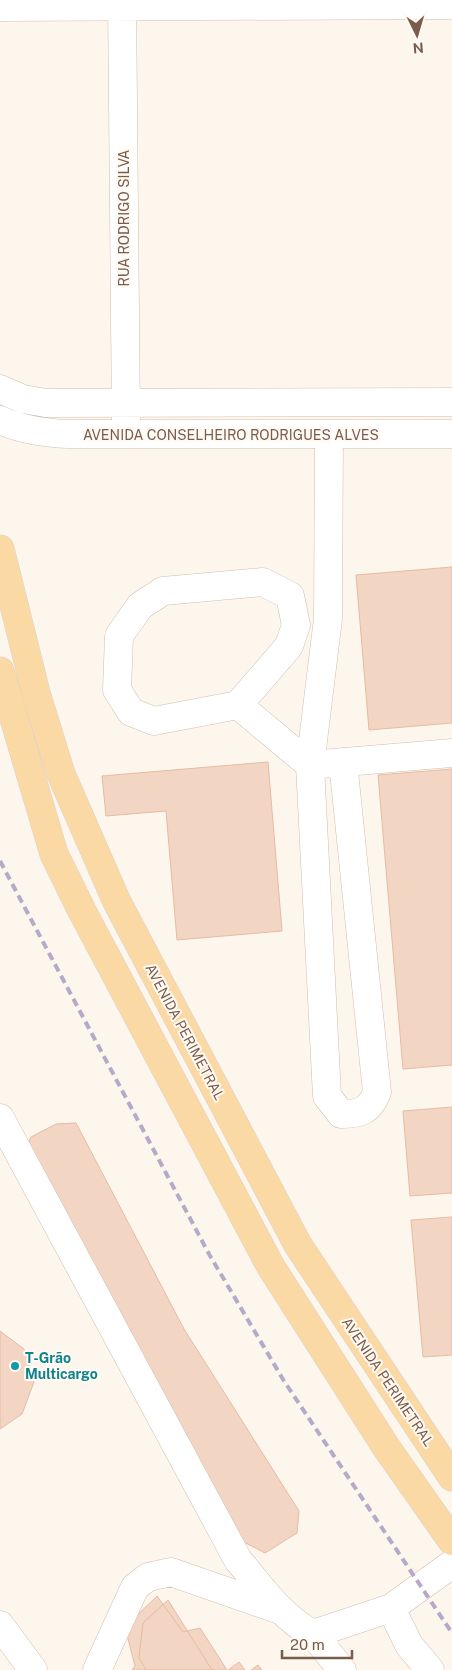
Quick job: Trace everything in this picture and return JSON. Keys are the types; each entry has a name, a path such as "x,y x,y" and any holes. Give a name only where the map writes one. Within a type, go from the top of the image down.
{"main road":[{"name":"AVENIDA PERIMETRAL","path":"0,549 36,693 60,774 117,902 298,1245 452,1477"},
{"path":"0,672 54,854 82,911 271,1267 386,1447 452,1541"}],"street":[{"path":"0,7 122,3 452,5"},
{"name":"RUA RODRIGO SILVA","path":"122,3 126,435"},
{"path":"12,394 46,403 452,402"},
{"name":"AVENIDA CONSELHEIRO RODRIGUES ALVES","path":"6,423 39,432 126,435 452,434"},
{"path":"329,435 328,618 310,764 327,1096 341,1114 358,1114 373,1102 377,1092 343,762"},
{"path":"263,582 290,596 296,625 289,646 238,704 154,721 131,712 117,690 120,636 140,606 162,591 263,582"},
{"path":"238,704 310,764 452,753"},
{"path":"2,1125 238,1560 297,1626 313,1634 342,1670"},
{"path":"313,1634 392,1608 452,1564"},
{"path":"97,1670 134,1587 148,1577 171,1572 281,1610"},
{"path":"392,1608 409,1645 430,1670"},
{"path":"0,1625 33,1670"}],"building":[{"path":"452,567 452,723 369,730 356,575"},
{"path":"268,762 282,931 177,940 166,811 106,816 102,776"},
{"path":"452,769 452,1065 403,1069 378,775"},
{"path":"452,1107 452,1193 410,1196 403,1111"},
{"path":"76,1123 184,1329 299,1511 297,1533 265,1553 242,1541 23,1152 31,1137 56,1124"},
{"path":"452,1217 452,1355 423,1357 411,1220"},
{"name":"T-Grão Multicargo","path":"0,1331 24,1349 34,1382 22,1414 0,1429"},
{"path":"157,1596 183,1632 200,1628 227,1670 132,1670 135,1666 125,1627"},
{"path":"168,1600 212,1670 146,1670 139,1658 143,1623"},
{"path":"239,1662 245,1670 228,1670"},
{"path":"258,1665 262,1670 251,1670"}],"railway":[{"path":"0,861 209,1254 284,1381 452,1633"}],"place":[{"name":"T-Grão Multicargo","path":"15,1366"}]}
